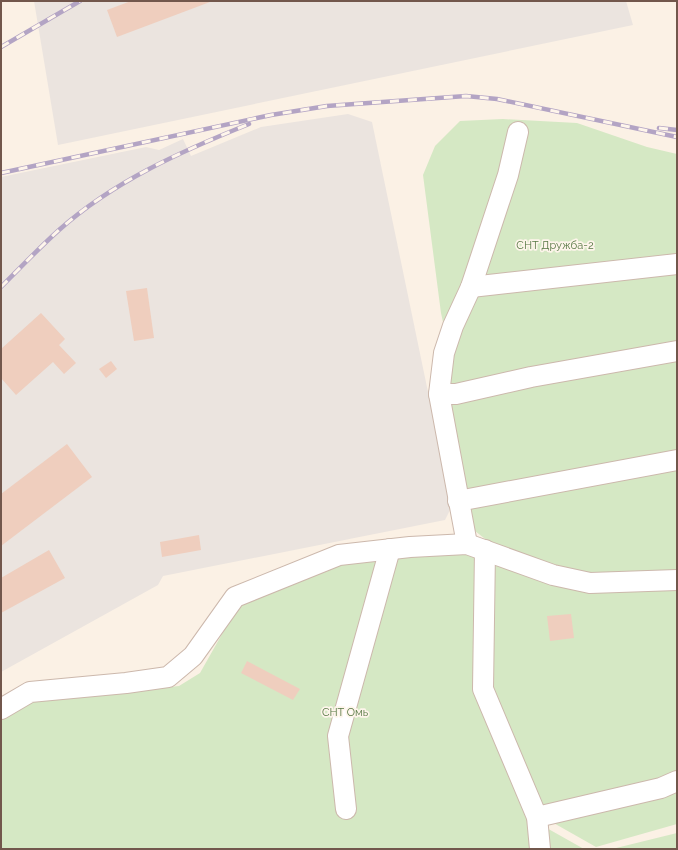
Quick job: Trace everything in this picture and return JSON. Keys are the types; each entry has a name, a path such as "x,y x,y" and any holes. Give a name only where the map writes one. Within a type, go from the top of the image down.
{"lane":[{"path":"466,544 439,394 444,353 453,326 471,287 508,175 518,132"},
{"path":"471,287 677,264"},
{"path":"439,394 456,394 531,377 677,351"},
{"path":"458,501 677,460"},
{"path":"1,710 30,692 126,683 168,677 193,656 235,597 338,555 390,549 466,544 553,575 590,583 675,586"},
{"path":"346,809 338,736 390,549"},
{"path":"485,550 484,689 537,817 540,849"},
{"path":"537,817 661,788 677,781"}],"shaded area":[{"path":"34,1 626,1 633,25 58,145"},
{"path":"348,114 372,122 451,503 445,520 163,576 158,585 1,672 1,177 146,147 159,150 183,139 191,156 261,127"}],"green space":[{"name":"СНТ Дружба-2","path":"503,119 577,123 647,147 677,154 677,824 596,847 543,817 487,685 489,542 475,531 449,403 451,358 441,313 423,175 435,146 460,121"},
{"name":"СНТ Омь","path":"465,551 481,557 479,646 536,822 584,849 1,849 1,719 29,702 179,686 200,673 239,604 340,561"},
{"path":"677,833 677,849 612,849"}],"building":[{"path":"131,1 210,2 117,37 107,10"},
{"path":"147,288 154,338 134,341 126,291"},
{"path":"41,313 65,339 59,345 76,363 64,374 53,362 16,395 1,378 1,349"},
{"path":"111,361 117,369 106,378 99,369"},
{"path":"67,444 92,477 1,546 1,494"},
{"path":"199,535 201,550 162,557 160,542"},
{"path":"49,550 65,578 1,613 1,578"},
{"path":"571,614 574,638 550,641 547,616"},
{"path":"247,661 300,689 293,700 241,673"}],"railway":[{"path":"1,47 80,1"},
{"path":"1,173 271,115 327,106 466,96 497,99 677,137"},
{"path":"1,287 59,230 80,212 102,197 174,156 249,124"},
{"path":"659,128 677,130"}]}
